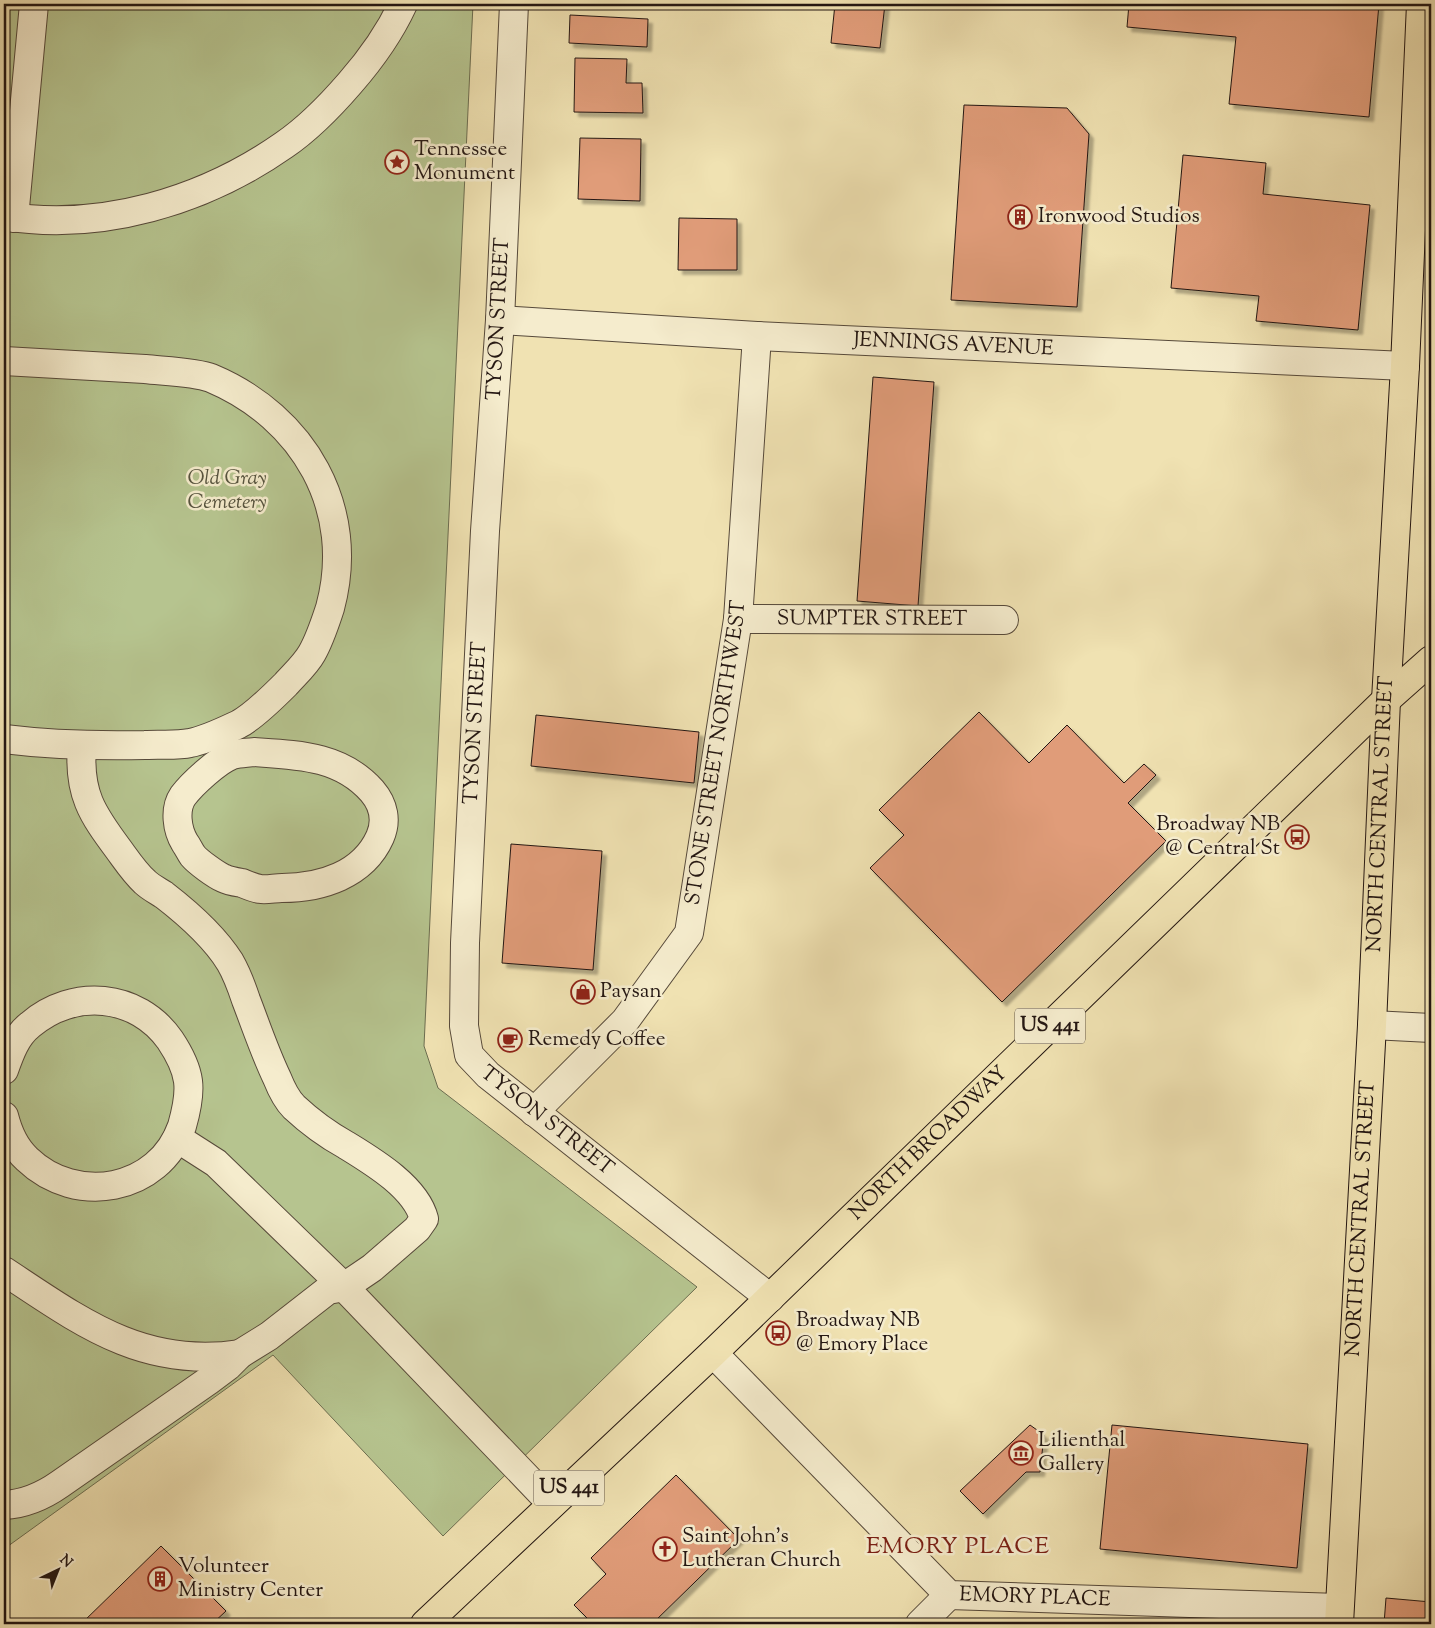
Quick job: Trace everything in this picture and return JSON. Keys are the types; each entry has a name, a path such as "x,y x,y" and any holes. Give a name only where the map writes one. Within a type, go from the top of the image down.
{"main road":[{"name":"NORTH CENTRAL STREET","path":"1339,1616 1372,1025 1386,700 1405,366 1421,4"},
{"name":"NORTH BROADWAY","path":"425,1624 713,1353 1386,700 1431,660"}],"street":[{"path":"34,4 9,217 72,220 129,213 184,198 237,175 286,145 329,107 367,63 403,4"},
{"name":"TYSON STREET","path":"514,4 500,320 485,531 465,943 464,1026 469,1055 488,1075 770,1298"},
{"name":"JENNINGS AVENUE","path":"500,320 757,336 1405,366"},
{"name":"STONE STREET NORTHWEST","path":"534,1112 626,1021 689,933 738,619 757,336"},
{"path":"4,361 160,370 209,377 236,390 251,400 280,422 296,441 312,465 330,504 336,532 338,558 335,587 328,614 311,654 297,672 280,690 242,722 227,744 214,766 182,798 177,815 180,835 193,856 222,878 260,889 296,888 315,885 347,874 360,865 375,848 384,828 384,810 365,783 349,771 331,762 312,757 254,752 227,744 189,743 82,746 4,740"},
{"name":"SUMPTER STREET","path":"738,619 1004,620"},
{"path":"4,1504 28,1501 48,1492 208,1381 240,1354 276,1331 328,1290 344,1288 372,1268 416,1229 424,1219 422,1209 390,1174 344,1144 293,1106 284,1094 273,1072 239,980 230,962 189,917 164,895 146,883 127,861 91,809 85,792 82,773 82,746"},
{"path":"4,1116 9,1134 26,1159 49,1177 77,1186 107,1187 135,1179 160,1162 177,1138 187,1111 188,1081 179,1053 162,1029 139,1011 111,1001 81,1000 53,1008 29,1025 6,1054"},
{"path":"1372,1025 1431,1028"},
{"path":"177,1138 216,1163 344,1288 552,1504"},
{"path":"4,1270 82,1322 126,1343 172,1355 188,1357 206,1358 240,1354"},
{"name":"EMORY PLACE","path":"713,1353 949,1595 1339,1616"},
{"path":"920,1624 949,1595"}],"green space":[{"name":"Old Gray Cemetery","path":"4,4 473,4 424,1046 438,1088 697,1287 443,1536 273,1355 4,1549"}],"building":[{"path":"835,4 885,4 880,48 831,43"},
{"path":"1129,4 1379,4 1369,117 1229,104 1236,37 1127,27"},
{"path":"570,15 648,19 647,47 569,43"},
{"path":"575,58 627,59 626,83 642,83 643,113 574,112"},
{"name":"Ironwood Studios","path":"964,105 1067,108 1089,134 1077,307 951,300"},
{"path":"580,138 641,139 640,201 578,199"},
{"path":"1183,155 1266,163 1263,194 1370,205 1358,330 1256,321 1259,296 1171,288"},
{"path":"679,218 737,219 737,270 678,270"},
{"path":"873,377 934,382 918,606 857,601"},
{"path":"979,712 1029,763 1067,725 1124,783 1144,764 1156,775 1128,803 1166,841 1002,1002 870,868 904,835 879,810"},
{"path":"536,715 699,732 694,783 531,766"},
{"path":"511,844 602,851 593,970 502,963"},
{"name":"Lilienthal Gallery","path":"1030,1425 1044,1435 1040,1472 1026,1472 983,1514 960,1491"},
{"path":"1112,1425 1308,1444 1297,1568 1100,1549"},
{"name":"Saint John's Lutheran Church","path":"676,1475 739,1539 652,1624 589,1624 591,1622 574,1605 606,1574 591,1558"},
{"name":"Volunteer Ministry Center","path":"161,1546 226,1611 212,1624 81,1624"},
{"path":"1386,1598 1431,1602 1431,1624 1384,1624"}],"place":[{"name":"Tennessee Monument","path":"397,162"},
{"name":"Ironwood Studios","path":"1020,217"},
{"name":"Broadway NB @ Central St","path":"1297,837"},
{"name":"Paysan","path":"583,992"},
{"name":"Remedy Coffee","path":"510,1040"},
{"name":"Broadway NB @ Emory Place","path":"778,1333"},
{"name":"Lilienthal Gallery","path":"1021,1453"},
{"name":"Saint John's Lutheran Church","path":"665,1549"},
{"name":"Volunteer Ministry Center","path":"160,1579"}],"district":[{"name":"EMORY PLACE","path":"958,1547"}]}
